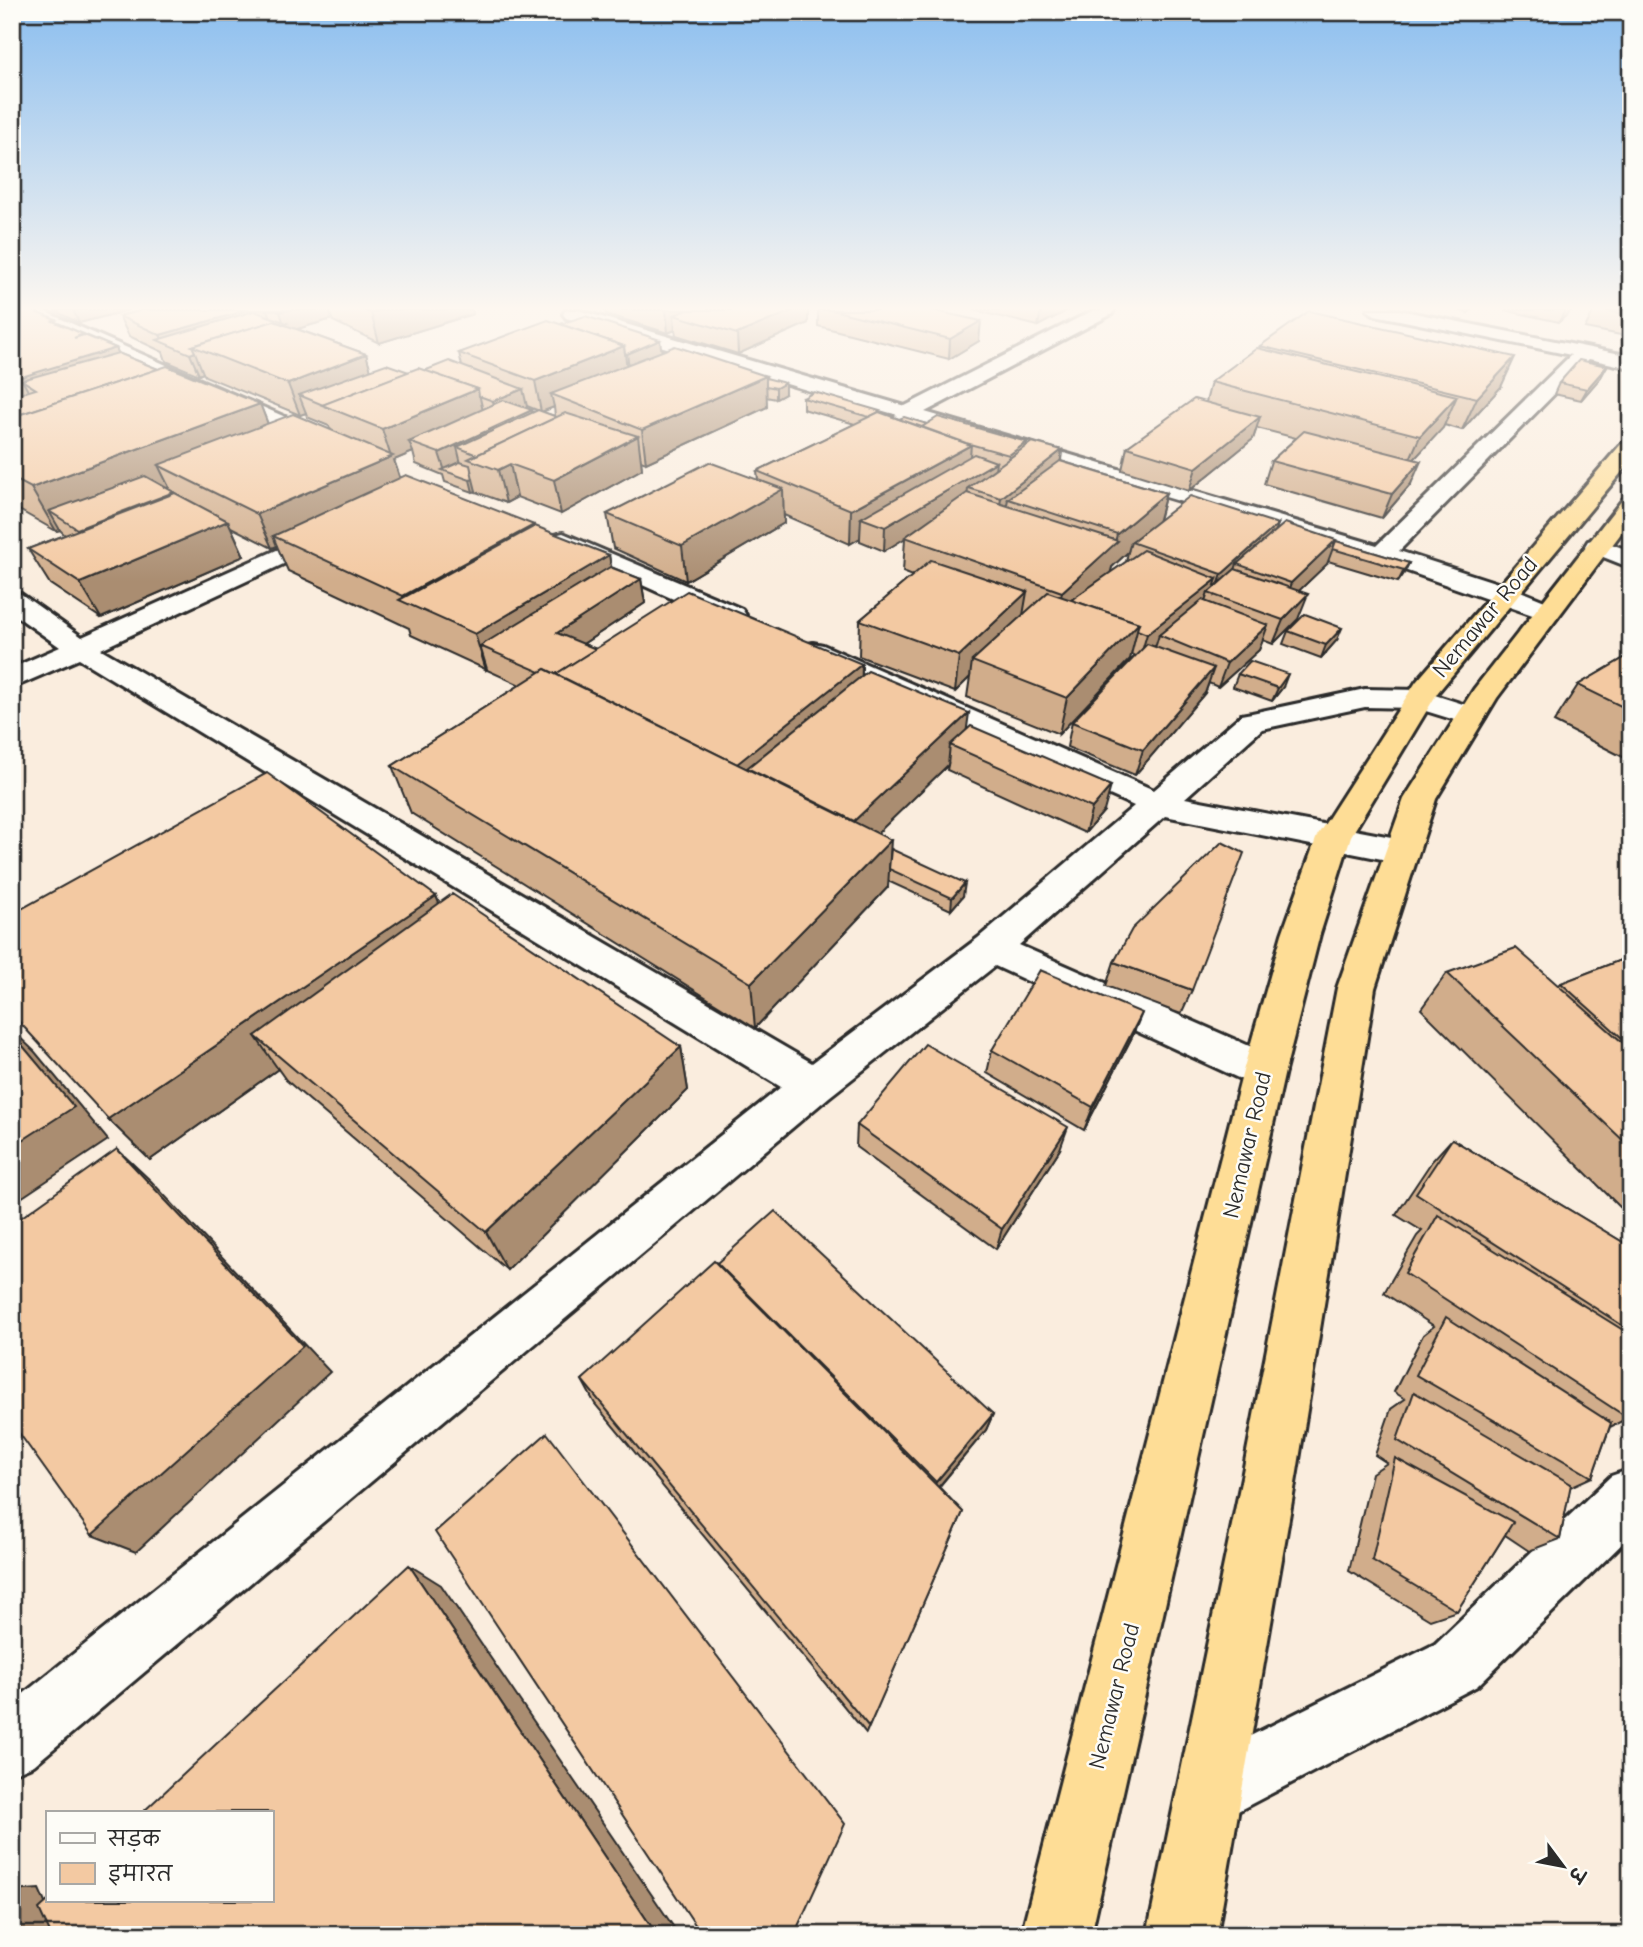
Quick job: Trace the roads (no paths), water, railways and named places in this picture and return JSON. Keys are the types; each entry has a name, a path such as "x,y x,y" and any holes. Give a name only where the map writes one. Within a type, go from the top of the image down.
{"highway":[{"name":"Nemawar Road","path":"1056,1935 1264,1071 1301,934 1334,836 1419,699 1504,594 1631,447"},
{"name":"Nemawar Road","path":"1182,1935 1211,1790 1356,988 1420,799 1471,716 1547,612 1614,553 1631,504"}],"street":[{"path":"232,401 337,448"},
{"path":"859,401 1382,554 1504,594 1547,612"},
{"path":"904,415 931,401"},
{"path":"1382,554 1536,401"},
{"path":"12,679 352,523"},
{"path":"537,529 753,624"},
{"path":"12,600 80,648 814,1085"},
{"path":"791,641 1158,804 1402,851"},
{"path":"12,1743 814,1085 991,948 1252,722 1365,698 1419,699 1471,716"},
{"path":"991,948 1264,1071"},
{"path":"1211,1790 1456,1665 1631,1496"}]}
